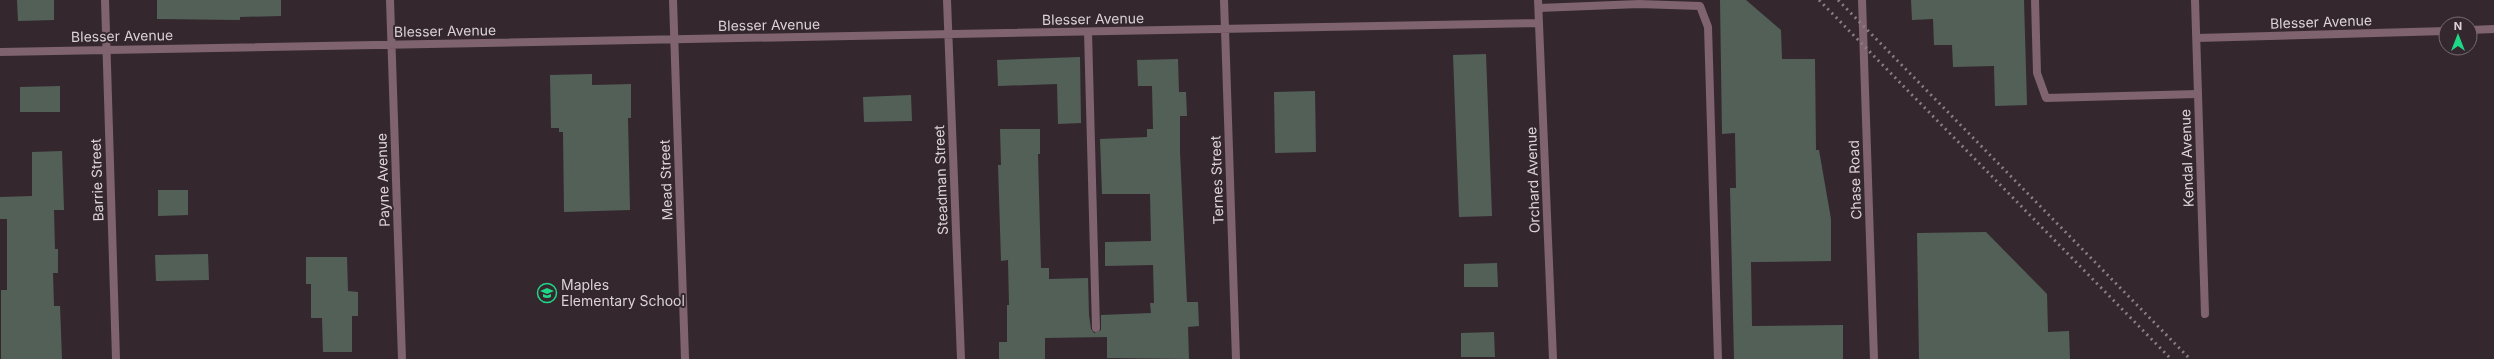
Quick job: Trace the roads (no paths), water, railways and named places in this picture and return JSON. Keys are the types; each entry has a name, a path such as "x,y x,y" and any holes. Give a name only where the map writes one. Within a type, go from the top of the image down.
{"street":[{"name":"Barrie Street","path":"105,0 116,359"},
{"name":"Payne Avenue","path":"390,0 402,359"},
{"name":"Mead Street","path":"673,0 685,359"},
{"name":"Steadman Street","path":"947,0 961,359"},
{"name":"Ternes Street","path":"1224,0 1236,359"},
{"name":"Chase Road","path":"1862,0 1874,359"},
{"path":"2035,0 2037,74 2046,98 2198,94"},
{"name":"Kendal Avenue","path":"2195,0 2206,314"},
{"path":"1538,4 1639,4 1700,6 1708,27 1718,359"},
{"name":"Orchard Avenue","path":"1538,4 1553,359"},
{"name":"Blesser Avenue","path":"0,52 1539,23"},
{"path":"2478,30 2494,29"},
{"name":"Blesser Avenue","path":"2196,38 2438,31"},
{"path":"1088,32 1096,328"}],"railway":[{"path":"1819,0 2171,359"},
{"path":"1838,0 2190,359"}],"place":[{"name":"Maples Elementary School","path":"547,293"}]}
